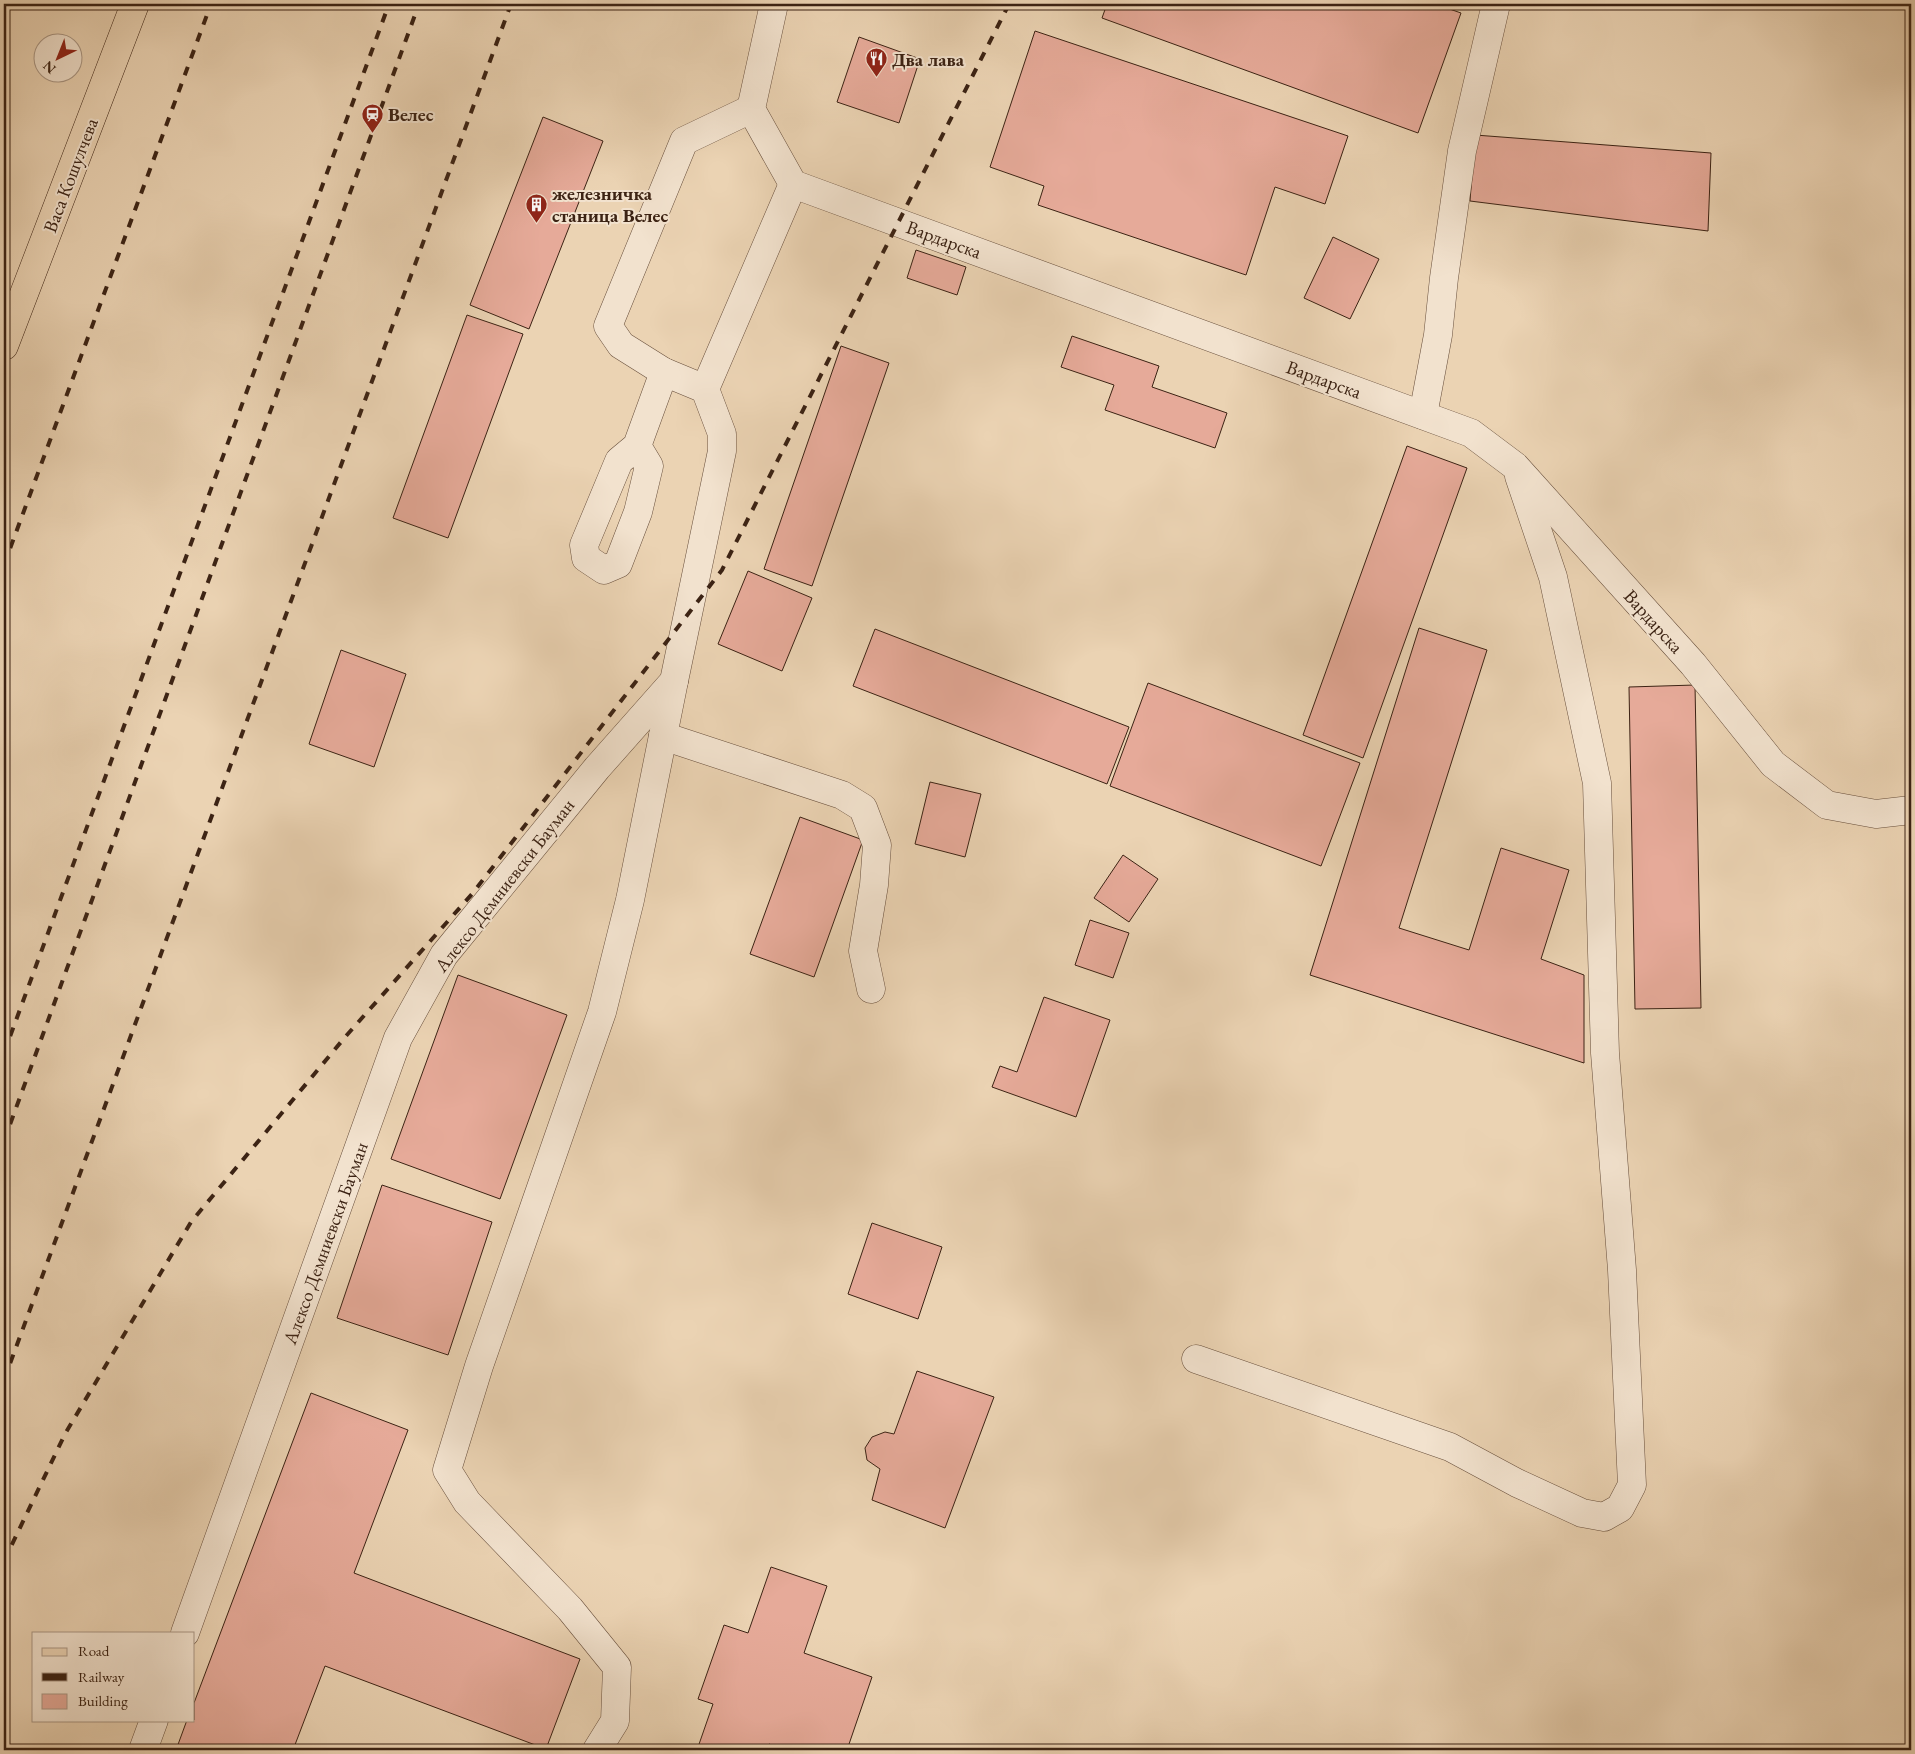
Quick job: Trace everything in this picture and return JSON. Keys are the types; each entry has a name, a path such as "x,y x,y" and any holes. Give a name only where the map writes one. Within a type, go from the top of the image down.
{"main road":[{"name":"Васа Кошулчева","path":"4,346 135,4"}],"street":[{"path":"751,109 684,141 608,326 620,345 664,372 705,388 793,184 751,109 774,4"},
{"path":"1423,415 1438,335 1462,151 1496,4"},
{"name":"Вардарска","path":"793,184 1471,433 1515,466 1693,664 1773,764 1827,805 1876,814 1911,810"},
{"path":"637,446 664,372"},
{"name":"Алексо Демниевски Бауман","path":"185,1632 398,1038 444,954 597,768 674,681 722,451 722,434 705,388"},
{"path":"1196,1359 1450,1447 1516,1483 1582,1513 1604,1517 1620,1508 1632,1485 1622,1270 1605,1053 1598,783 1553,576 1515,466"},
{"path":"597,1750 615,1721 617,1667 570,1610 466,1502 447,1470 479,1366 602,1012 630,900 674,681"},
{"path":"663,736 842,795 863,808 877,845 874,885 863,951 871,989"},
{"path":"143,1750 153,1722"}],"building":[{"path":"1107,4 1442,4 1441,6 1461,13 1418,133 1102,18"},
{"path":"1035,31 1348,136 1325,204 1275,187 1246,275 1038,205 1044,186 990,167"},
{"path":"859,37 920,59 899,123 837,102"},
{"name":"железничка станица Велес","path":"543,117 603,141 529,329 470,305"},
{"path":"1475,135 1711,153 1708,231 1470,201"},
{"path":"1333,237 1379,259 1350,319 1304,298"},
{"path":"916,250 966,267 957,295 907,278"},
{"path":"467,315 523,334 448,538 393,518"},
{"path":"1072,336 1159,366 1152,387 1227,413 1215,448 1105,410 1114,385 1061,367"},
{"path":"841,346 889,363 812,586 764,569"},
{"path":"1407,446 1467,468 1363,758 1303,735"},
{"path":"748,571 812,598 782,671 718,644"},
{"path":"1419,628 1487,650 1399,928 1469,950 1501,848 1569,870 1541,959 1584,975 1584,1063 1310,975"},
{"path":"875,629 1129,727 1107,784 853,686"},
{"path":"341,650 406,674 374,767 309,744"},
{"path":"1148,683 1360,763 1321,866 1110,786"},
{"path":"1695,685 1701,1008 1635,1009 1629,687"},
{"path":"930,782 981,794 965,857 915,844"},
{"path":"800,817 863,840 814,977 750,954"},
{"path":"1123,855 1158,879 1129,922 1094,898"},
{"path":"1090,920 1129,933 1113,978 1075,965"},
{"path":"458,975 567,1015 500,1199 391,1159"},
{"path":"1044,997 1110,1020 1076,1117 992,1087 1000,1066 1017,1072"},
{"path":"382,1185 492,1222 448,1355 337,1318"},
{"path":"872,1223 942,1247 918,1319 848,1294"},
{"path":"917,1371 994,1397 945,1528 872,1500 880,1469 867,1460 865,1448 872,1437 885,1432 894,1434"},
{"path":"311,1393 408,1430 354,1573 580,1659 546,1749 325,1666 293,1750 176,1750 186,1722 195,1722 195,1700"},
{"path":"771,1567 827,1586 804,1653 872,1677 847,1750 787,1750 769,1744 767,1750 697,1750 713,1704 698,1699 724,1625 748,1633"}],"railway":[{"path":"4,565 211,4"},
{"path":"4,1053 389,4"},
{"path":"4,1141 419,4"},
{"path":"4,1380 511,4"},
{"path":"4,1561 65,1434 191,1222 346,1036 472,894 722,570 1009,4"}],"place":[{"name":"Два лава","path":"876,78"},
{"name":"Велес","path":"372,133"},
{"name":"железничка станица Велес","path":"536,223"}]}
